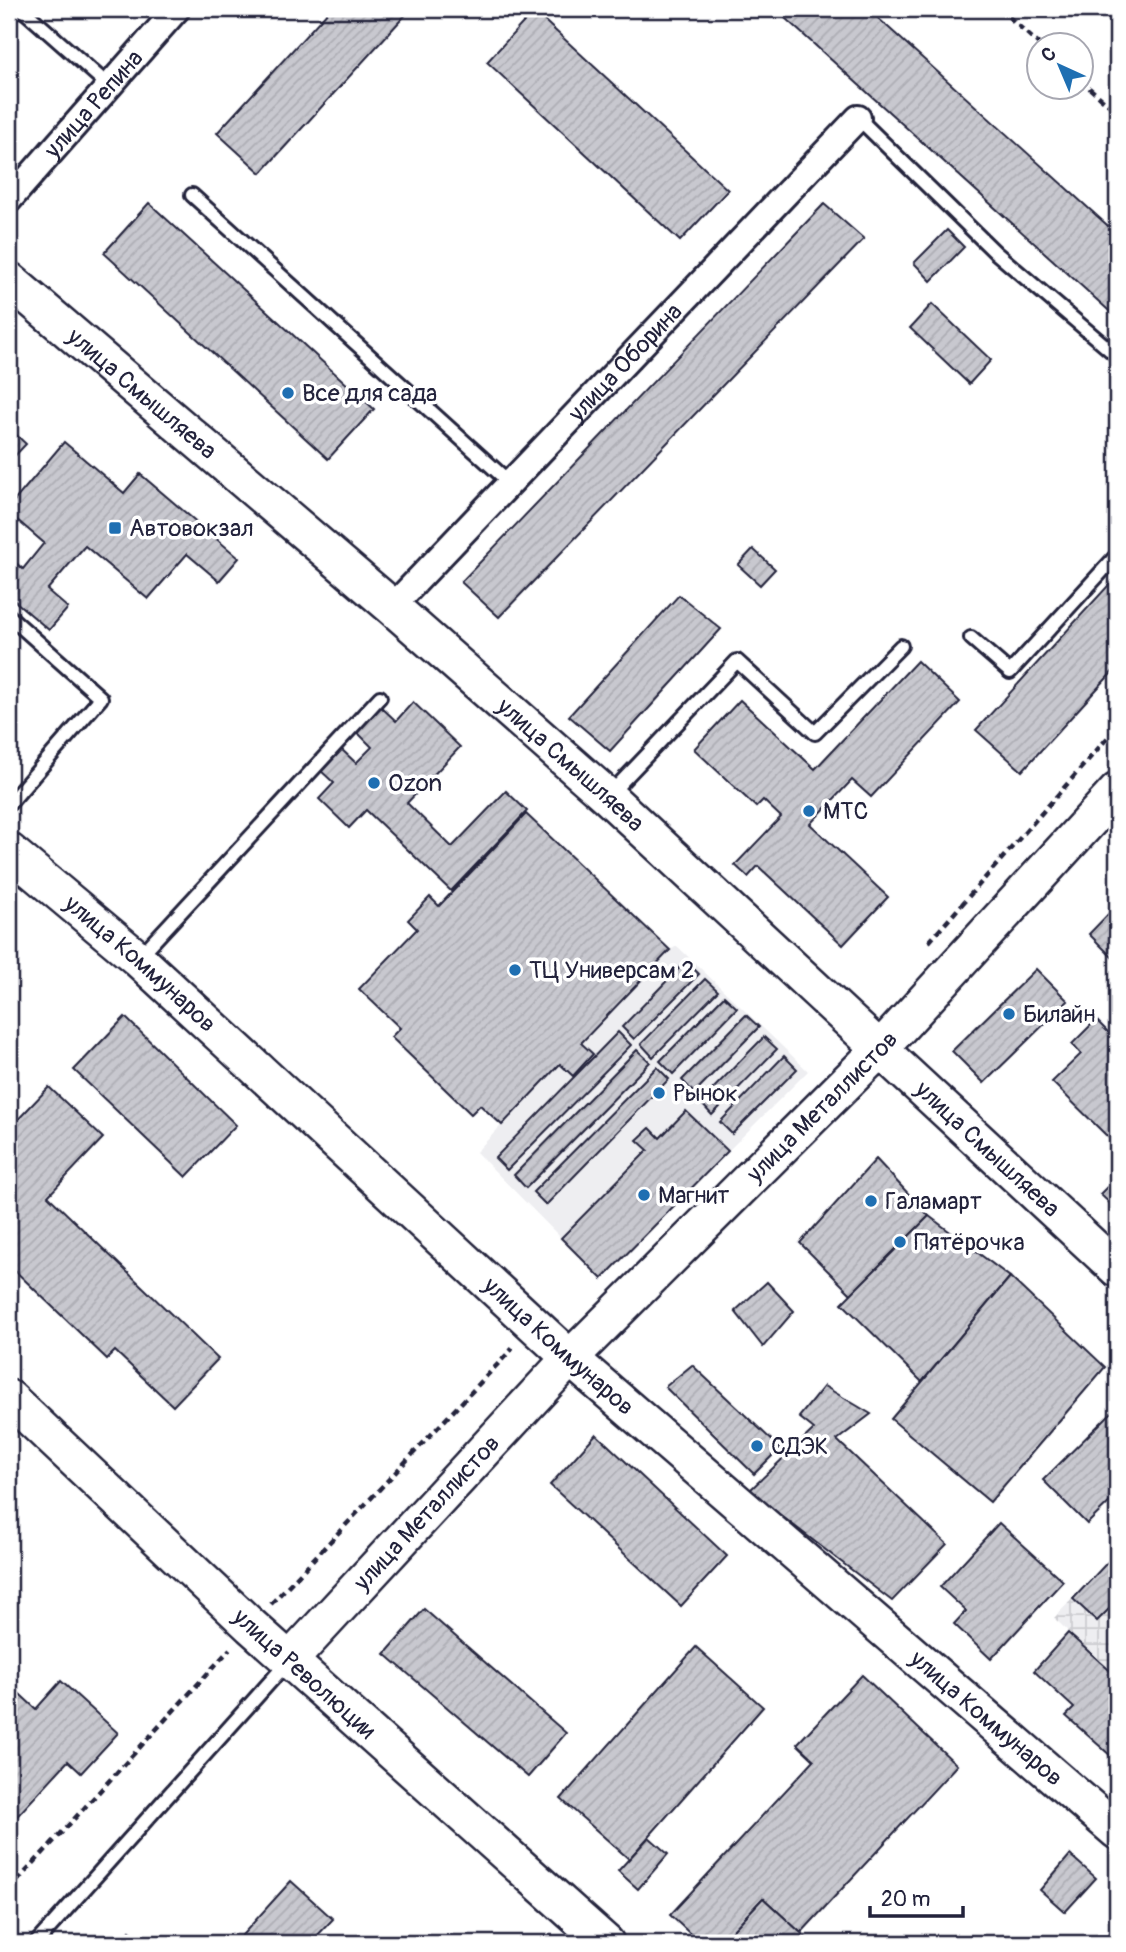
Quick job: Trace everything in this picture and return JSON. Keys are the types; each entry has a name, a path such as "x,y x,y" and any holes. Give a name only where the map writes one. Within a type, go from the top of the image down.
{"street":[{"name":"улица Репина","path":"9,200 177,9"},
{"name":"улица Оборина","path":"392,607 858,118"},
{"name":"улица Смышляева","path":"9,280 392,607 607,796 1117,1269"},
{"name":"улица Металлистов","path":"290,1660 570,1358 879,1050 1117,791"},
{"name":"улица Коммунаров","path":"9,851 137,958 570,1358 1117,1831"},
{"name":"улица Революции","path":"9,1398 290,1660 606,1943"}],"lane":[{"path":"22,9 109,86"},
{"path":"858,118 995,252 1117,356"},
{"path":"192,195 510,483"},
{"path":"971,638 1010,672 1117,555"},
{"path":"9,616 101,698 9,804"},
{"path":"607,796 737,662 815,733 901,646"},
{"path":"137,958 380,697"},
{"path":"36,1943 290,1660"}],"path":[{"path":"1000,9 1025,32"},
{"path":"1094,92 1117,112"}],"shaded area":[{"name":"Рынок","path":"677,946 808,1071 728,1151 686,1111 660,1138 650,1128 638,1140 648,1150 561,1238 476,1152 560,1064 573,1076 593,1054 581,1043 670,950"},
{"path":"1117,1552 1117,1677 1054,1618"}],"building":[{"path":"330,9 411,9 261,173 217,133"},
{"path":"775,9 868,9 1117,234 1117,318"},
{"path":"534,11 728,190 680,241 487,62"},
{"path":"149,203 374,409 328,459 104,253"},
{"path":"824,204 864,239 499,617 461,582"},
{"path":"947,230 964,247 931,281 914,263"},
{"path":"932,304 991,360 969,384 910,328"},
{"path":"9,428 26,444 9,462"},
{"name":"Автовокзал","path":"64,442 124,493 140,474 239,558 219,581 187,554 148,599 85,546 47,590 68,608 49,630 9,596 9,557 23,569 44,543 9,513 9,507"},
{"path":"753,549 775,569 760,585 738,565"},
{"path":"1117,576 1117,667 1022,771 976,730"},
{"path":"679,595 721,629 610,751 569,716"},
{"path":"917,661 960,702 871,797 852,780 810,824 888,897 843,945 758,866 748,877 735,865 781,817 763,800 756,807 694,749 740,700 815,769"},
{"path":"413,702 460,747 407,803 452,847 506,791 527,811 451,891 366,810 349,828 319,799 334,783 319,769 340,748 356,763 372,747 355,730 379,705 396,721"},
{"name":"ТЦ Универсам 2","path":"526,814 670,950 581,1043 593,1054 573,1076 560,1064 502,1125 480,1105 471,1114 391,1037 400,1028 359,989 417,929 408,920 430,897 439,906"},
{"path":"1117,905 1117,962 1089,934"},
{"path":"686,961 699,974 634,1039 622,1027"},
{"path":"1036,969 1068,1001 984,1083 952,1051"},
{"path":"705,979 718,991 653,1057 641,1044"},
{"path":"724,996 737,1008 673,1074 660,1061"},
{"path":"746,1015 759,1027 694,1093 682,1080"},
{"path":"125,1017 236,1125 186,1177 74,1070"},
{"path":"1096,1020 1117,1041 1117,1136 1112,1141 1052,1082 1081,1054 1072,1044"},
{"path":"618,1032 631,1045 507,1170 495,1158"},
{"path":"764,1037 777,1049 712,1115 700,1102"},
{"path":"637,1050 650,1062 526,1188 514,1175"},
{"path":"784,1056 797,1069 732,1134 720,1122"},
{"path":"657,1067 669,1079 546,1205 533,1192"},
{"path":"49,1087 103,1138 48,1196 218,1359 173,1406 115,1351 107,1359 9,1265 9,1254 14,1248 9,1243 9,1129"},
{"name":"Магнит","path":"686,1111 728,1151 602,1279 561,1238 648,1150 637,1140 650,1128 660,1138"},
{"path":"876,1159 929,1216 851,1294 800,1243"},
{"path":"1117,1177 1117,1210 1100,1194"},
{"path":"929,1216 1010,1277 922,1382 842,1303"},
{"path":"1010,1277 1105,1367 990,1502 891,1419"},
{"path":"767,1282 794,1311 763,1347 735,1311"},
{"path":"692,1365 780,1448 754,1474 665,1387"},
{"path":"824,1386 871,1414 837,1440 947,1544 892,1601 749,1491 814,1429 799,1417"},
{"path":"1117,1407 1117,1495 1087,1524 1043,1480"},
{"path":"596,1434 727,1556 681,1606 550,1485"},
{"path":"999,1523 1063,1581 991,1659 954,1624 966,1611 940,1587"},
{"path":"1117,1552 1117,1601 1097,1621 1073,1599"},
{"path":"424,1609 566,1733 528,1777 385,1654"},
{"path":"1068,1633 1117,1677 1117,1749 1111,1756 1066,1716 1074,1708 1034,1671"},
{"path":"696,1647 763,1707 629,1859 561,1799"},
{"path":"862,1675 957,1765 801,1933 763,1898 721,1943 700,1943 670,1915 814,1760 797,1744"},
{"path":"61,1681 118,1733 81,1773 68,1761 9,1825 9,1684 36,1709"},
{"path":"649,1837 668,1854 638,1889 618,1871"},
{"path":"1070,1855 1096,1878 1065,1912 1040,1890"},
{"path":"291,1881 333,1919 315,1938 321,1943 235,1943"},
{"path":"763,1898 801,1933 812,1943 721,1943"},
{"path":"130,1931 145,1943 121,1943"}],"place":[{"name":"Все для сада","path":"288,393"},
{"name":"Автовокзал","path":"115,528"},
{"name":"Ozon","path":"374,783"},
{"name":"МТС","path":"809,811"},
{"name":"ТЦ Универсам 2","path":"515,970"},
{"name":"Билайн","path":"1009,1014"},
{"name":"Рынок","path":"659,1093"},
{"name":"Магнит","path":"644,1195"},
{"name":"Галамарт","path":"871,1201"},
{"name":"Пятёрочка","path":"900,1242"},
{"name":"СДЭК","path":"757,1446"}]}
